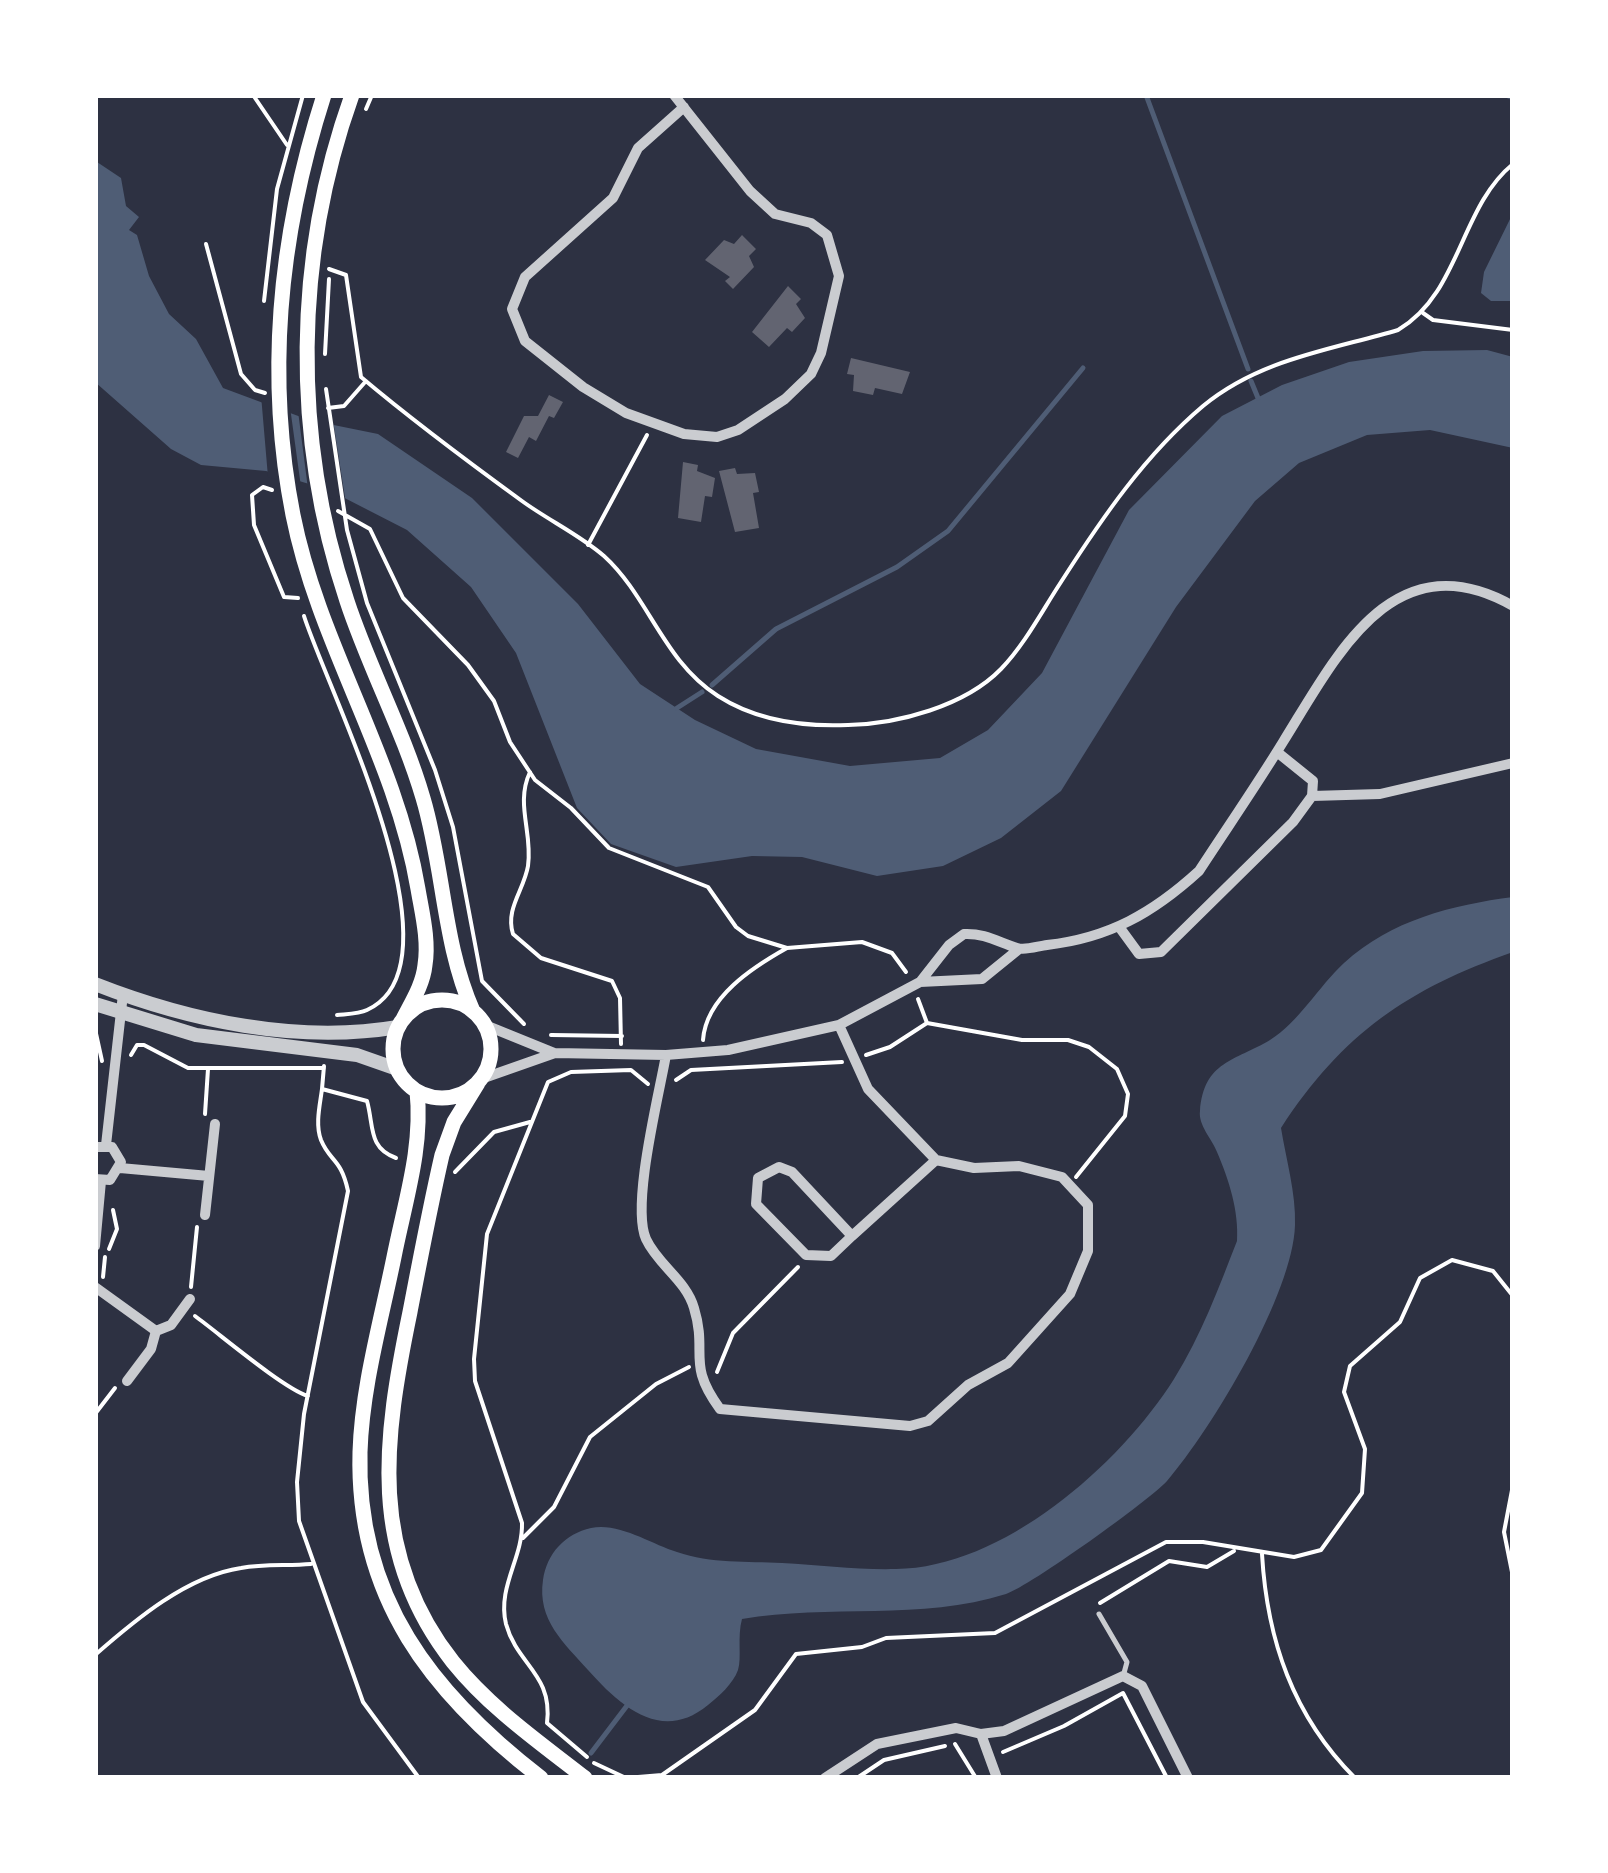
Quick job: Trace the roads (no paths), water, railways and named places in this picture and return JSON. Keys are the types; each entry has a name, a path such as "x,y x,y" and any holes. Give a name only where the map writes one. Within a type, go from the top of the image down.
{"main road":[{"path":"324,95 294,204 281,294 278,366 294,519 326,624 394,787 414,861 426,964 393,1046 397,1069 417,1091 430,1097 452,1097 479,1081"},
{"path":"352,95 318,224 309,295 307,374 329,516 353,618 424,801 444,889 454,959 474,1011 485,1026 491,1050 479,1081 454,1122 442,1155 394,1388 386,1449 394,1535 423,1614 453,1662 494,1706 584,1778"},
{"path":"400,1024 412,1010 436,1000 456,1002 474,1011"},
{"path":"417,1091 418,1146 363,1418 362,1510 374,1566 411,1648 473,1723 542,1778"}],"street":[{"path":"674,95 684,107 750,191 776,214 812,223 827,235 838,276 816,364 805,382 738,430 716,436 684,434 602,400 525,341 514,321 513,298 525,277 613,198 638,148 684,107"},
{"path":"916,984 982,980 1018,950 1086,941 1120,928 1167,900 1198,871 1338,656 1364,622 1386,604 1412,592 1450,586 1484,592 1513,606"},
{"path":"1120,928 1139,954 1161,952 1274,842 1312,796 1310,776 1277,752"},
{"path":"1312,796 1380,794 1513,763"},
{"path":"485,1026 555,1053 703,1052 839,1024 916,984 964,934 990,937 1018,950"},
{"path":"95,984 167,1008 264,1027 342,1034 400,1024"},
{"path":"120,1168 116,1151 100,1146 123,994"},
{"path":"95,1004 196,1034 356,1055 397,1069"},
{"path":"666,1055 641,1205 644,1236 690,1293 698,1320 699,1381 720,1409 910,1426 928,1421 968,1384 1008,1363 1070,1294 1088,1251 1088,1205 1062,1177 1020,1166 974,1168 936,1160 868,1089 839,1024"},
{"path":"479,1081 555,1053"},
{"path":"205,1215 214,1124"},
{"path":"852,1236 792,1172 779,1167 766,1170 754,1191 756,1204 806,1255 831,1256 936,1160"},
{"path":"120,1168 209,1176"},
{"path":"95,1246 98,1180 110,1180 120,1168"},
{"path":"98,1285 156,1331"},
{"path":"156,1331 171,1325 187,1303"},
{"path":"127,1381 151,1349 156,1331"},
{"path":"825,1778 890,1741 956,1728 981,1734 1004,1732 1125,1677 1142,1686 1160,1715 1188,1778"},
{"path":"981,1734 997,1778"}],"lane":[{"path":"1099,1614 1127,1662 1125,1677"}],"water":[{"path":"97,162 121,178 126,206 139,217 129,230 137,235 149,276 169,314 196,339 223,388 309,420 378,434 472,498 578,604 640,684 695,720 756,749 850,766 940,758 988,730 1042,673 1129,510 1222,416 1282,385 1349,362 1423,351 1487,350 1513,357 1513,448 1430,430 1367,435 1299,463 1255,501 1176,607 1061,791 1001,838 943,866 877,876 802,857 752,856 676,867 611,844 577,808 516,653 471,587 407,530 329,490 266,471 201,465 171,449 95,382"},
{"path":"1513,213 1513,301 1491,301 1481,293 1484,272"},
{"path":"1513,897 1513,952 1441,982 1381,1018 1329,1066 1281,1128 1295,1225 1280,1287 1247,1359 1206,1429 1167,1481 1138,1506 1063,1560 1006,1594 941,1607 742,1619 739,1665 733,1680 708,1705 674,1721 643,1716 628,1707 601,1684 554,1630 542,1594 545,1570 559,1546 591,1528 613,1528 703,1558 896,1569 936,1564 976,1551 1054,1506 1122,1445 1174,1379 1201,1329 1237,1241 1229,1185 1200,1116 1203,1094 1215,1072 1280,1033 1344,963 1382,936 1445,910"}],"waterway":[{"path":"1146,95 1248,369"},
{"path":"1506,95 1513,98"},
{"path":"712,685 776,629 897,567 948,531 1083,368"},
{"path":"1251,381 1258,398"},
{"path":"677,708 702,692"},
{"path":"591,1753 629,1703"}]}
